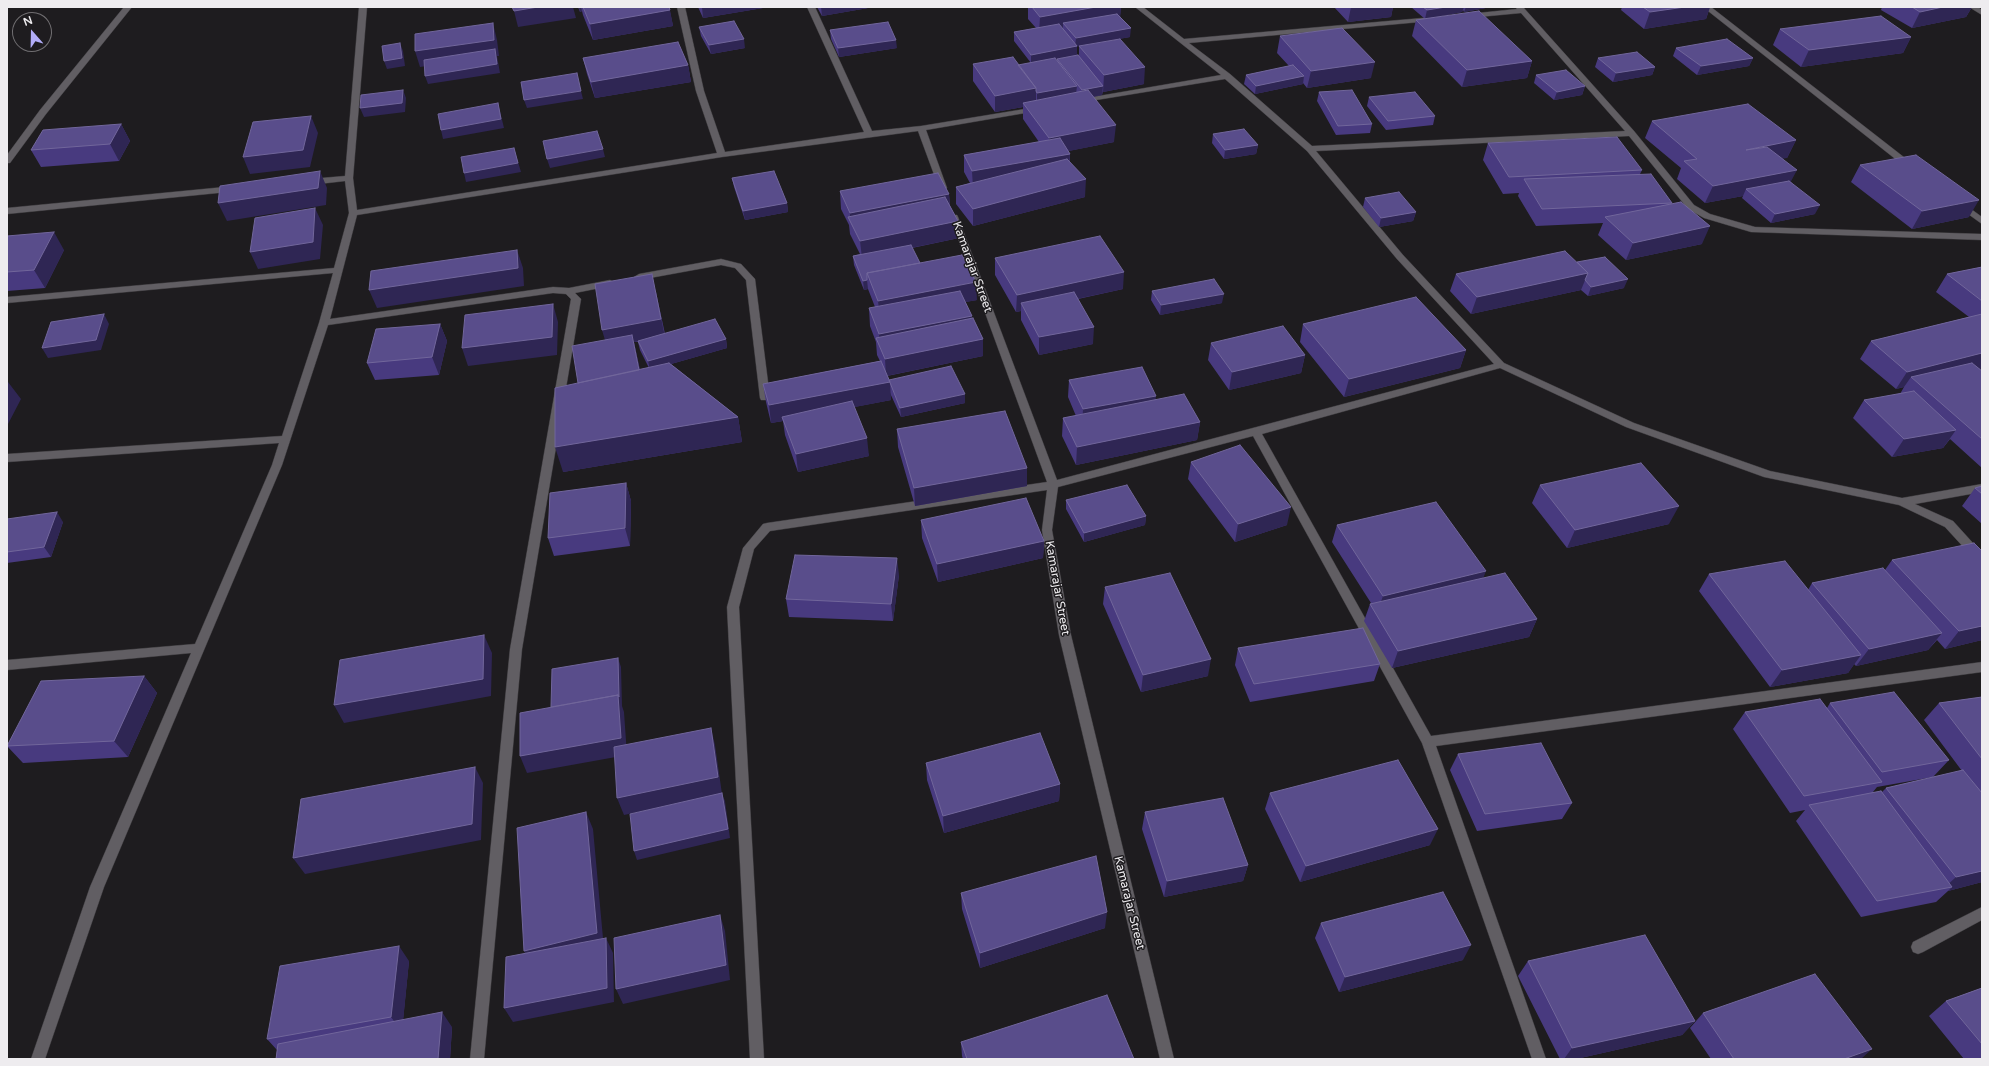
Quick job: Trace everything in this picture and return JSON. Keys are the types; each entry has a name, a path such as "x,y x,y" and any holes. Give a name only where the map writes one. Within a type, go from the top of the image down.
{"street":[{"path":"7,161 43,112 128,7"},
{"path":"38,1059 97,887 277,465 324,323 353,213 349,178 363,7"},
{"path":"681,7 700,91 722,155"},
{"path":"811,7 868,134"},
{"path":"1139,7 1227,76 1310,149 1400,257 1501,365 1630,425 1768,474 1902,502 1949,524 1982,560"},
{"path":"1707,7 1919,172"},
{"path":"1973,7 1982,13"},
{"path":"1460,17 1521,9 1631,133 1691,207 1707,216 1754,230 1982,237"},
{"path":"1184,42 1437,19"},
{"path":"1070,103 1227,76"},
{"path":"353,213 722,155 921,128 1046,107"},
{"name":"Kamarajar Street","path":"921,128 1053,485 1047,530 1064,635 1167,1059"},
{"path":"1310,149 1631,133"},
{"path":"302,182 349,178"},
{"path":"7,211 247,188"},
{"path":"1951,197 1982,221"},
{"path":"324,323 553,290 570,291 721,262 738,266 750,279 766,400"},
{"path":"7,300 339,270"},
{"path":"477,1059 516,649 576,299 570,291"},
{"path":"756,1059 733,607 749,548 767,527 1053,485 1256,432 1501,365"},
{"path":"1256,432 1428,742 1539,1059"},
{"path":"7,458 286,439"},
{"path":"1902,502 1982,488"},
{"path":"7,665 198,648"},
{"path":"1428,742 1982,667"},
{"path":"1918,947 1982,913"}],"building":[{"path":"512,7 538,7 514,11"},
{"path":"583,7 669,7 670,10 590,24"},
{"path":"1032,7 1096,7 1040,17"},
{"path":"1423,7 1446,7 1427,10"},
{"path":"1643,7 1685,7 1650,12"},
{"path":"1912,7 1943,7 1920,12"},
{"path":"1479,11 1532,61 1467,70 1416,20"},
{"path":"1117,14 1131,28 1076,38 1063,23"},
{"path":"1881,16 1911,37 1809,50 1780,29"},
{"path":"734,21 744,39 709,45 699,27"},
{"path":"888,22 896,40 838,48 830,30"},
{"path":"493,23 494,40 415,51 415,34"},
{"path":"1059,24 1077,46 1031,55 1014,32"},
{"path":"1342,28 1375,62 1311,71 1280,36"},
{"path":"1120,39 1145,67 1104,75 1079,46"},
{"path":"1727,39 1753,58 1701,66 1676,48"},
{"path":"678,42 688,65 591,82 583,58"},
{"path":"400,43 402,58 384,61 382,46"},
{"path":"495,49 497,64 425,76 424,60"},
{"path":"1637,52 1655,67 1616,73 1598,58"},
{"path":"1078,55 1103,86 1082,90 1057,59"},
{"path":"1013,57 1036,88 995,96 973,64"},
{"path":"1055,58 1077,86 1037,93 1036,88 1018,65"},
{"path":"1293,65 1304,76 1256,86 1246,75"},
{"path":"1566,70 1585,86 1557,92 1536,75"},
{"path":"577,73 581,91 524,100 521,82"},
{"path":"403,90 402,103 360,108 361,95"},
{"path":"1088,90 1116,125 1049,138 1023,103"},
{"path":"1352,90 1372,124 1338,126 1319,92"},
{"path":"1415,92 1435,116 1388,121 1369,97"},
{"path":"498,103 501,119 441,130 438,114"},
{"path":"1748,104 1796,140 1746,150 1767,147 1797,170 1713,186 1684,161 1697,159 1652,121"},
{"path":"311,116 303,150 243,157 253,122"},
{"path":"121,124 110,144 31,150 43,130"},
{"path":"1244,129 1258,145 1225,150 1213,134"},
{"path":"597,131 603,149 547,159 543,141"},
{"path":"1617,137 1642,170 1509,177 1488,143"},
{"path":"1060,138 1070,154 972,171 964,155"},
{"path":"514,148 518,163 464,173 461,157"},
{"path":"1916,155 1979,200 1922,211 1860,165"},
{"path":"1067,159 1086,179 973,209 956,187"},
{"path":"320,171 318,188 218,203 220,186"},
{"path":"774,171 787,203 743,211 732,178"},
{"path":"938,173 949,194 850,213 840,191"},
{"path":"1651,174 1672,203 1542,209 1524,179"},
{"path":"1789,181 1820,205 1775,214 1746,189"},
{"path":"1399,192 1416,212 1381,218 1365,198"},
{"path":"945,197 958,221 860,241 848,217"},
{"path":"1681,202 1710,226 1633,243 1605,217"},
{"path":"315,208 313,242 250,252 255,218"},
{"path":"54,232 34,270 7,272 7,236"},
{"path":"1100,236 1124,272 1017,295 995,258"},
{"path":"911,245 920,263 867,273 867,280 863,281 853,256"},
{"path":"517,250 518,268 369,290 371,271"},
{"path":"1565,251 1588,273 1477,297 1456,274"},
{"path":"962,255 976,282 878,301 867,273"},
{"path":"1605,257 1628,279 1591,287 1585,280 1588,273 1577,262"},
{"path":"1982,267 1982,301 1947,274"},
{"path":"652,274 661,319 602,330 595,284"},
{"path":"1214,279 1224,294 1161,305 1152,291"},
{"path":"960,291 972,316 879,334 869,308"},
{"path":"1074,292 1094,327 1039,337 1021,303"},
{"path":"1416,297 1466,350 1349,379 1303,324"},
{"path":"553,304 552,337 462,348 465,315"},
{"path":"104,314 96,340 42,348 51,322"},
{"path":"1982,314 1982,353 1907,372 1871,341"},
{"path":"973,318 983,339 885,359 876,338"},
{"path":"715,319 726,339 648,361 638,341"},
{"path":"440,324 432,357 367,363 376,329"},
{"path":"1283,326 1305,355 1232,372 1211,343"},
{"path":"632,335 639,370 578,383 572,346"},
{"path":"881,361 890,382 769,405 763,384"},
{"path":"669,363 738,417 555,447 555,388"},
{"path":"1972,363 1982,371 1982,439 1911,377"},
{"path":"951,366 965,394 900,408 889,380"},
{"path":"1142,367 1156,396 1083,409 1069,380"},
{"path":"1914,391 1956,430 1904,439 1864,400"},
{"path":"1184,394 1200,422 1077,447 1063,418"},
{"path":"852,401 867,438 796,454 782,417"},
{"path":"1005,411 1027,468 914,488 897,429"},
{"path":"1240,445 1291,507 1238,524 1191,462"},
{"path":"1641,463 1679,506 1575,530 1540,485"},
{"path":"626,483 625,528 548,538 550,493"},
{"path":"1127,485 1146,516 1084,533 1066,500"},
{"path":"1982,486 1982,494 1975,488"},
{"path":"1026,498 1044,541 937,564 921,520"},
{"path":"1436,502 1486,571 1383,596 1337,525"},
{"path":"57,512 44,547 7,552 7,519"},
{"path":"1974,543 1982,551 1982,626 1959,631 1892,560"},
{"path":"795,555 897,558 891,604 786,599"},
{"path":"1785,561 1861,655 1782,670 1709,574"},
{"path":"1883,568 1942,633 1869,649 1812,583"},
{"path":"1170,573 1211,659 1143,675 1105,587"},
{"path":"1505,573 1537,619 1398,651 1370,604"},
{"path":"1363,628 1380,664 1254,684 1238,648"},
{"path":"484,635 483,679 334,705 340,660"},
{"path":"618,658 619,697 618,695 551,707 552,669"},
{"path":"144,676 114,741 7,746 41,681"},
{"path":"1894,692 1949,760 1882,772 1830,703"},
{"path":"618,695 621,738 520,756 520,713"},
{"path":"1982,697 1982,759 1939,703"},
{"path":"1820,699 1882,782 1804,796 1745,712"},
{"path":"711,728 718,777 617,798 614,747"},
{"path":"1040,733 1060,784 943,816 926,763"},
{"path":"1541,743 1572,803 1485,814 1458,754"},
{"path":"1398,760 1438,829 1306,866 1270,793"},
{"path":"475,767 472,824 293,858 301,799"},
{"path":"1963,770 1982,793 1982,871 1956,877 1886,788"},
{"path":"1881,791 1952,887 1877,901 1809,805"},
{"path":"722,793 728,829 634,851 630,814"},
{"path":"1223,798 1248,865 1167,881 1145,812"},
{"path":"586,812 597,933 524,951 517,828"},
{"path":"1096,856 1107,912 980,953 961,893"},
{"path":"1443,892 1471,945 1345,977 1321,923"},
{"path":"720,915 726,965 616,989 614,938"},
{"path":"1645,935 1695,1021 1572,1048 1528,961"},
{"path":"606,938 607,988 504,1008 506,957"},
{"path":"399,946 391,1017 267,1039 280,966"},
{"path":"1815,974 1872,1049 1844,1059 1734,1059 1703,1013"},
{"path":"1982,988 1982,1044 1946,1001"},
{"path":"1107,995 1134,1059 967,1059 961,1042"},
{"path":"442,1012 438,1059 276,1059 278,1044"}]}
